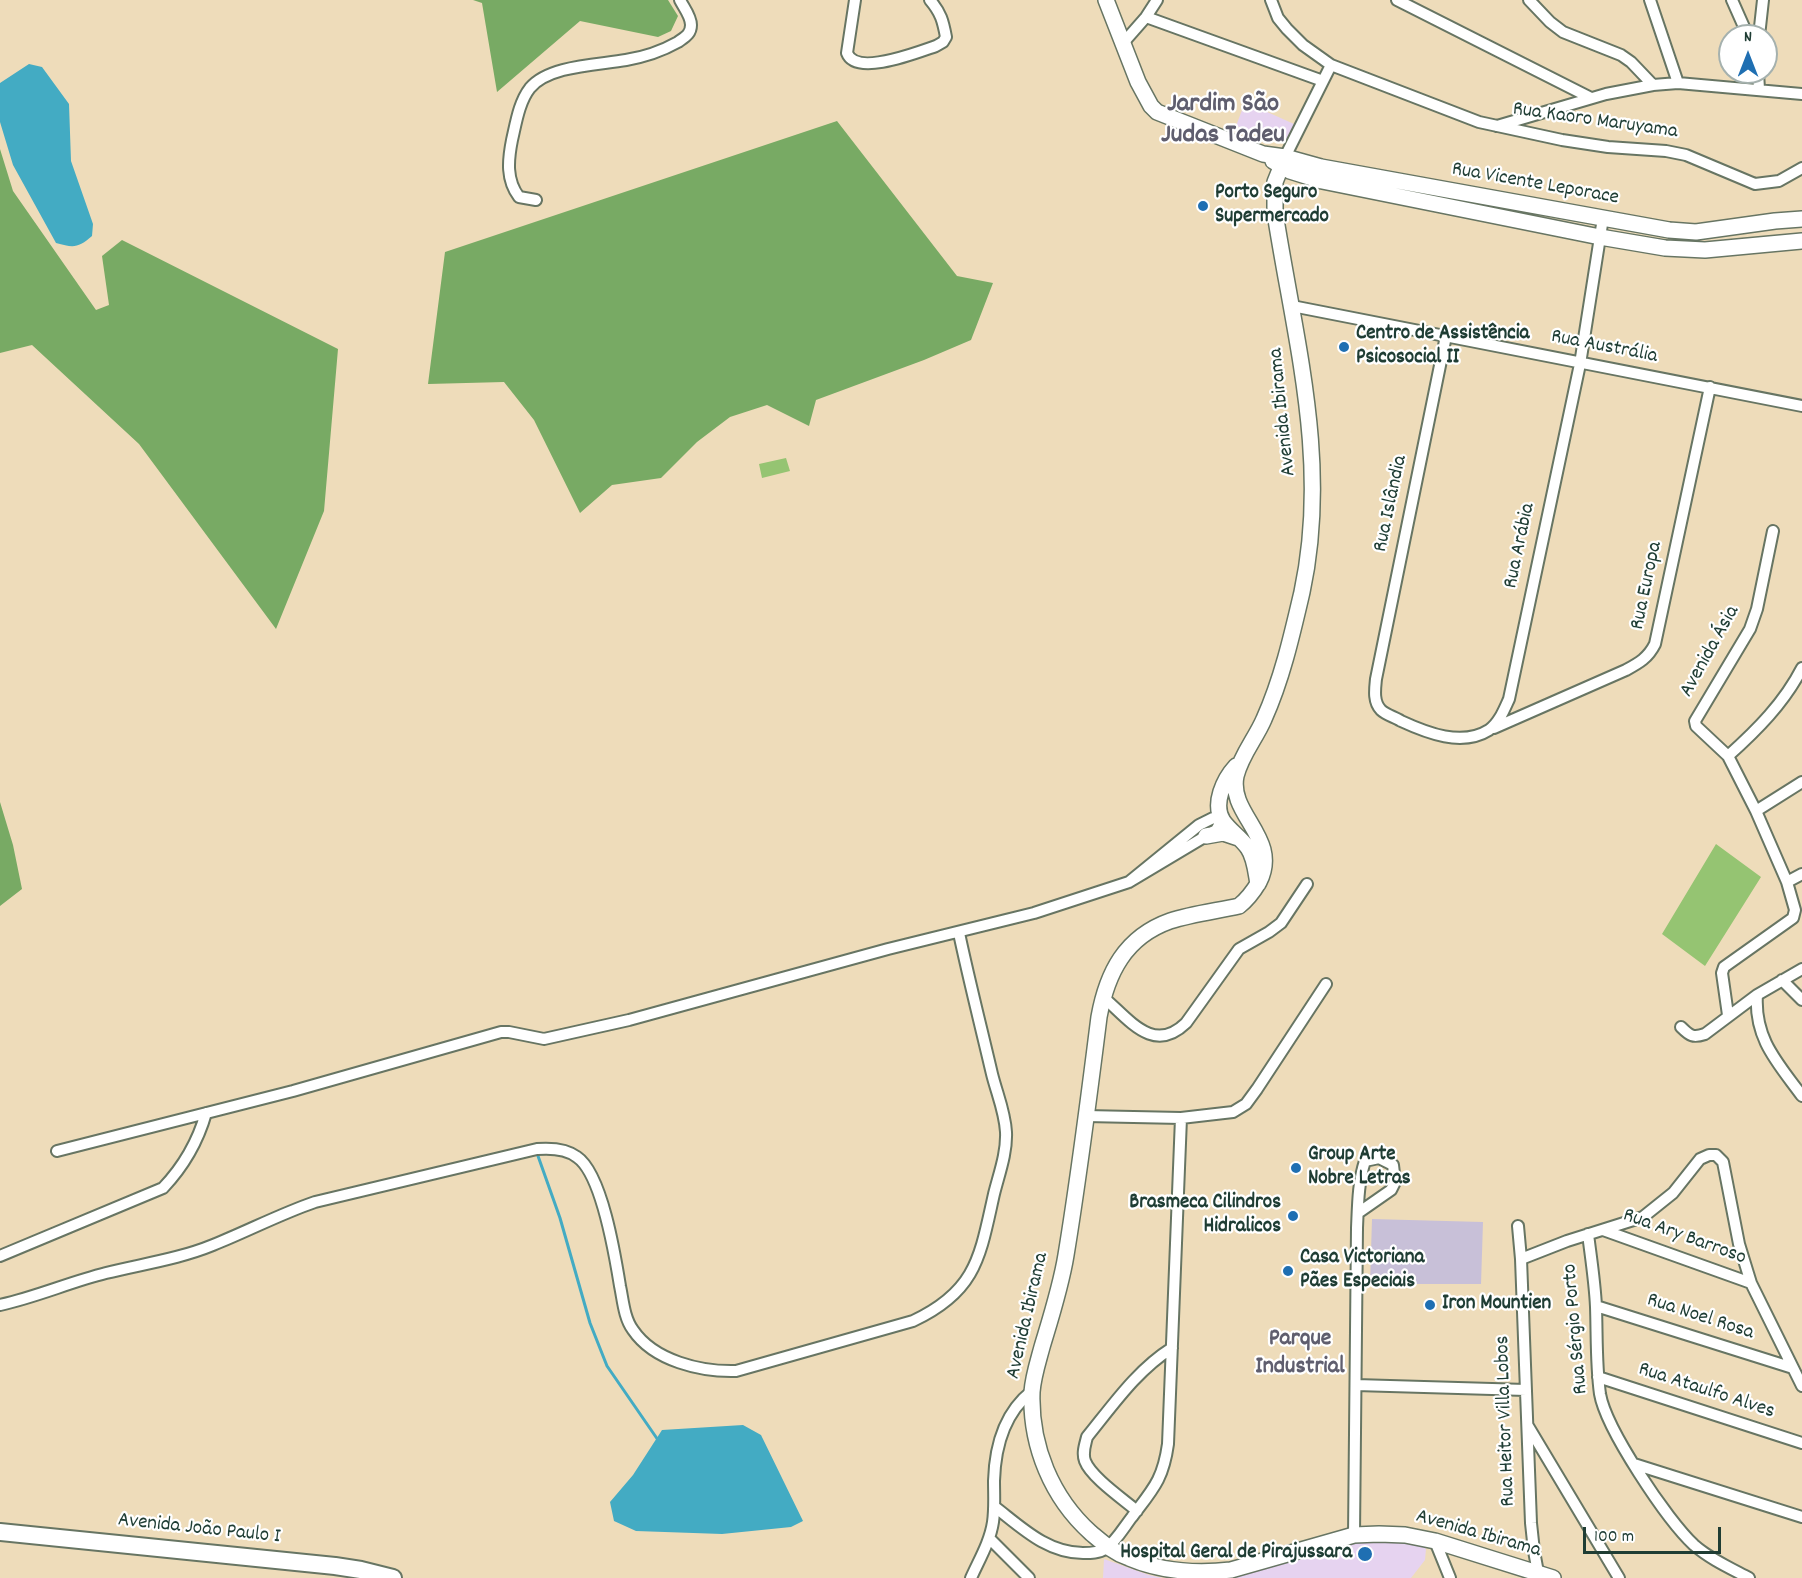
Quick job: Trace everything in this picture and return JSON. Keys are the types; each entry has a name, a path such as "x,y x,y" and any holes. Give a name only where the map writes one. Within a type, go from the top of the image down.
{"main road":[{"name":"Rua Vicente Leporace","path":"1106,0 1138,82 1151,106 1157,112 1283,161 1669,230 1696,232 1802,219"},
{"path":"1283,161 1322,181 1665,248 1698,250 1802,241"},
{"name":"Avenida Ibirama","path":"1283,161 1275,182 1275,213 1311,426 1314,476 1311,536 1302,591 1278,683 1264,720 1236,776 1235,790 1264,850 1265,867 1247,900 1239,906 1171,921 1149,931 1130,946 1119,958 1103,997 1065,1260 1032,1391 1038,1445 1048,1478 1075,1519 1108,1547 1145,1564 1184,1571 1231,1570 1354,1535 1379,1534 1405,1535 1435,1541 1538,1576 1553,1578"},
{"name":"Avenida Ibirama","path":"1222,820 1218,806 1222,790 1229,775 1242,761"},
{"path":"1222,820 1235,790"},
{"path":"1222,820 1250,822"},
{"path":"1222,820 1251,853 1257,884"},
{"path":"1206,837 1222,833 1238,838"},
{"name":"Avenida João Paulo I","path":"0,1532 334,1566 393,1578"}],"street":[{"path":"536,200 519,197 513,190 509,166 519,111 531,87 542,78 557,72 650,54 678,41 689,34 692,26 690,17 680,0"},
{"path":"855,0 847,53 851,60 860,64 876,63 943,42 946,37 943,20 940,11 930,0"},
{"path":"1124,42 1146,17 1157,0"},
{"name":"Rua Kaoro Maruyama","path":"1271,0 1278,18 1287,29 1303,45 1331,65 1462,117 1494,127 1608,147 1686,154 1755,184 1779,181 1802,168"},
{"path":"1397,0 1591,99"},
{"path":"1529,0 1563,32 1621,55 1653,85"},
{"path":"1650,0 1678,82"},
{"path":"1732,0 1742,24"},
{"path":"1761,23 1763,0"},
{"path":"1146,17 1323,81"},
{"path":"1283,161 1331,65"},
{"path":"1494,127 1591,99 1653,85 1678,82 1802,94"},
{"path":"1759,84 1759,89"},
{"name":"Rua Arábia","path":"1491,729 1502,715 1509,699 1580,364 1603,218"},
{"name":"Rua Austrália","path":"1292,306 1802,406"},
{"name":"Rua Islândia","path":"1446,336 1376,679 1375,696 1381,710 1423,731 1443,737 1479,735 1491,729"},
{"name":"Rua Europa","path":"1491,729 1641,663 1651,652 1655,644 1710,387"},
{"name":"Avenida Ásia","path":"1728,1015 1722,973 1724,967 1793,918 1795,910 1787,882 1756,811 1728,756 1696,726 1695,721 1750,629 1757,609 1773,531"},
{"path":"1728,756 1772,713 1791,688 1802,668"},
{"path":"1756,811 1802,782"},
{"path":"57,1151 206,1113 501,1032 544,1039 629,1020 888,949 1034,913 1129,882 1206,837 1216,830 1222,820 1213,818 1199,825 1129,882"},
{"path":"1787,882 1802,874"},
{"path":"1103,997 1143,1031 1153,1036 1169,1035 1186,1023 1239,949 1281,923 1307,884"},
{"path":"0,1305 104,1274 193,1252 287,1211 315,1202 547,1148 576,1155 593,1176 614,1249 626,1312 632,1329 656,1350 687,1366 715,1371 736,1371 913,1321 933,1312 958,1292 971,1275 981,1250 1005,1148 1004,1116 959,933"},
{"path":"1681,1027 1690,1036 1705,1034 1757,995 1802,969"},
{"path":"1782,980 1802,1000"},
{"path":"1086,1116 1181,1118 1233,1112 1246,1104 1326,984"},
{"path":"1757,995 1756,1018 1764,1041 1802,1096"},
{"path":"0,1256 163,1188 201,1133 206,1113"},
{"path":"995,1507 1026,1531 1056,1549 1074,1553 1093,1552 1108,1547 1157,1486 1165,1463 1168,1444 1181,1118"},
{"path":"1521,1259 1588,1234 1643,1217 1674,1193 1700,1159 1716,1155 1723,1162 1739,1244 1751,1283 1802,1386"},
{"path":"1354,1535 1358,1213 1361,1172 1365,1161 1378,1158 1393,1165 1395,1182 1391,1190 1358,1213"},
{"name":"Rua Heitor Villa Lobos","path":"1518,1226 1531,1523 1538,1576"},
{"name":"Rua Ary Barroso","path":"1603,1230 1751,1283"},
{"name":"Rua Sérgio Porto","path":"1588,1234 1596,1305 1598,1377 1600,1395 1607,1416 1634,1464 1675,1525 1705,1554 1749,1578"},
{"name":"Rua Noel Rosa","path":"1596,1305 1793,1368"},
{"path":"1137,1511 1091,1471 1085,1462 1084,1446 1087,1437 1142,1369 1172,1348"},
{"name":"Rua Ataulfo Alves","path":"1598,1377 1802,1443"},
{"path":"1356,1385 1526,1390"},
{"path":"971,1578 989,1538 995,1507 995,1461 1000,1435 1016,1406 1032,1391"},
{"path":"1528,1425 1618,1578"},
{"path":"1634,1464 1802,1517"},
{"path":"989,1538 1029,1578"},
{"path":"1435,1541 1450,1578"}],"shaded area":[{"path":"1245,102 1294,124 1289,141 1270,138 1236,126"},
{"path":"1372,1219 1483,1222 1481,1284 1370,1284"},
{"name":"Hospital Geral de Pirajussara","path":"1395,1541 1422,1545 1426,1549 1425,1560 1411,1578 1223,1578 1348,1542"},
{"name":"Hospital Geral de Pirajussara","path":"1104,1559 1149,1575 1163,1578 1103,1578"}],"green space":[{"path":"473,0 668,0 678,16 671,31 658,37 580,21 497,92 482,3"},
{"path":"837,121 957,276 993,283 971,340 816,400 809,426 767,405 730,417 697,442 661,478 612,485 580,513 534,420 504,382 428,384 445,252"},
{"path":"0,149 13,191 96,310 109,305 102,256 122,240 338,349 324,511 276,629 139,444 32,345 0,353"},
{"path":"786,458 790,471 762,478 759,464"},
{"path":"0,802 13,845 22,889 0,906"},
{"path":"1716,844 1761,877 1705,966 1662,934"}],"water":[{"path":"29,64 42,67 69,104 71,161 93,224 92,236 76,246 56,243 13,165 0,122 0,83"},
{"path":"743,1425 761,1435 803,1521 791,1527 722,1534 636,1531 614,1521 610,1502 633,1475 662,1430"}],"waterway":[{"path":"538,1156 560,1218 590,1323 607,1366 658,1440"}],"place":[{"name":"Porto Seguro Supermercado","path":"1203,206"},
{"name":"Centro de Assistência Psicosocial II","path":"1344,347"},
{"name":"Group Arte Nobre Letras","path":"1296,1168"},
{"name":"Brasmeca Cilindros Hidralicos","path":"1293,1216"},
{"name":"Casa Victoriana Pães Especiais","path":"1288,1271"},
{"name":"Iron Mountien","path":"1430,1305"},
{"name":"Hospital Geral de Pirajussara","path":"1365,1554"}],"district":[{"name":"Jardim São Judas Tadeu","path":"1223,122"},
{"name":"Parque Industrial","path":"1300,1355"}]}
